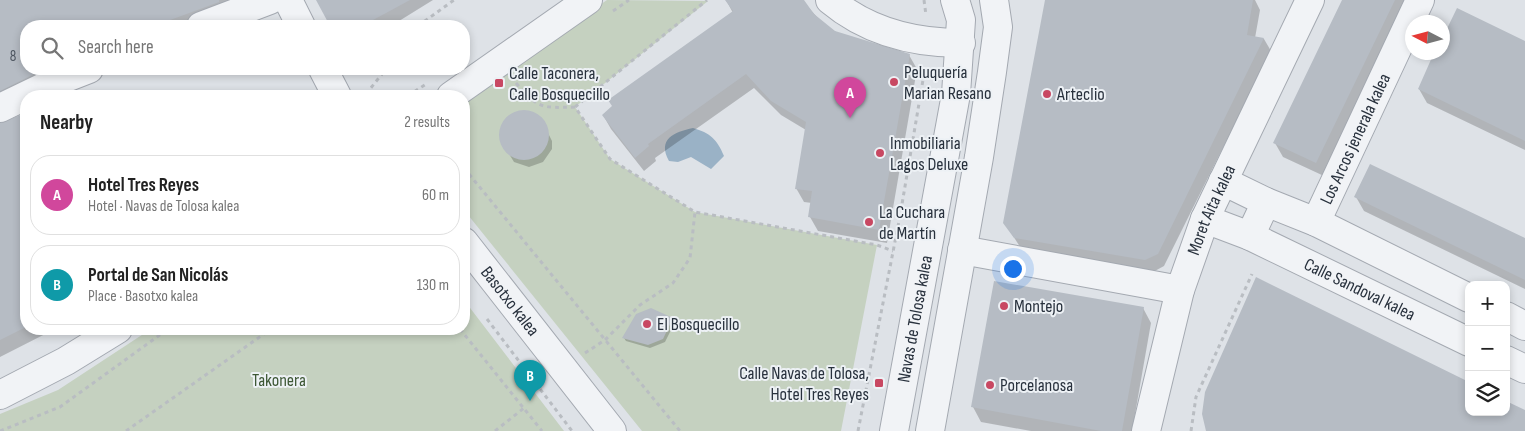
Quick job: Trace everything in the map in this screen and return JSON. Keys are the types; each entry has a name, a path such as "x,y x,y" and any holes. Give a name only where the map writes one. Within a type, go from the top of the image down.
{"street":[{"path":"217,20 270,0"},
{"path":"288,0 298,20"},
{"path":"460,90 588,0"},
{"path":"830,0 848,13 879,29 930,42 960,43"},
{"name":"Navas de Tolosa kalea","path":"894,431 956,94 961,20 955,0"},
{"name":"Navas de Tolosa kalea","path":"930,431 992,72 998,27 994,0"},
{"name":"Moret Aita kalea","path":"1146,431 1180,290 1205,219 1310,0"},
{"name":"Los Arcos jenerala kalea","path":"1316,222 1420,0"},
{"path":"36,90 73,75"},
{"path":"326,75 334,90"},
{"path":"0,108 20,98"},
{"path":"1223,181 1266,202 1316,222 1465,296"},
{"path":"1250,236 1266,202"},
{"name":"Calle Sandoval kalea","path":"1205,219 1250,236 1465,340"},
{"name":"Basotxo kalea","path":"470,250 612,431"},
{"path":"962,250 1180,290"},
{"path":"1510,318 1525,326"},
{"path":"0,395 108,335"},
{"path":"1510,362 1525,369"}],"path":[{"path":"426,20 454,0"},
{"path":"513,80 532,102 548,108 575,107 707,0"},
{"path":"858,431 893,251 930,42 924,0"},
{"path":"369,90 381,75"},
{"path":"575,107 610,159 695,212 877,245 893,251"},
{"path":"470,175 680,431"},
{"path":"565,371 581,356 605,340 640,305 673,283 690,258 695,212"},
{"path":"1191,431 1196,397 1252,274"},
{"path":"486,318 572,431"},
{"path":"0,431 60,407 160,335"},
{"path":"126,431 262,335"},
{"path":"465,335 542,431"},
{"path":"495,431 524,408"}],"green space":[{"path":"607,0 708,1 575,107 610,159 695,212 877,245 841,431 642,431 470,217 470,94"},
{"name":"Takonera","path":"470,308 564,431 0,431 0,414 58,390 142,335 470,335"}],"water":[{"path":"693,128 704,132 712,138 719,145 724,156 711,169 691,157 678,162 669,161 665,147 666,142 674,134"}],"building":[{"path":"0,0 219,0 219,2 170,20 20,20 20,75 32,75 0,91"},
{"path":"316,0 410,0 373,20 327,20"},
{"path":"725,0 804,0 814,14 835,31 910,54 879,230 808,217 812,191 795,189 806,122 771,101 746,74 648,144 649,146 635,158 602,115 612,106 608,100 733,11"},
{"path":"1045,0 1253,0 1247,35 1264,38 1158,254 1145,260 1014,238 1003,223"},
{"path":"1342,0 1395,0 1316,163 1273,143"},
{"path":"1457,8 1525,41 1525,141 1418,89 1431,60 1450,60 1450,22"},
{"path":"524,110 533,112 544,121 549,135 547,144 538,155 524,160 515,158 504,149 499,135 501,126 510,115"},
{"path":"20,115 20,330 0,340 0,123"},
{"path":"1370,164 1525,238 1525,280 1354,197"},
{"path":"1256,277 1465,380 1465,416 1510,416 1510,403 1525,410 1525,431 1206,431 1202,414 1205,392"},
{"path":"994,281 1144,307 1122,431 1101,431 971,407"},
{"path":"651,308 673,318 663,339 648,345 622,338 636,314"}],"place":[{"name":"Peluquería Marian Resano","path":"894,82"},
{"name":"Calle Taconera, Calle Bosquecillo","path":"499,83"},
{"name":"Arteclio","path":"1047,94"},
{"name":"Hotel Tres Reyes","path":"850,118"},
{"name":"Inmobiliaria Lagos Deluxe","path":"880,153"},
{"name":"La Cuchara de Martín","path":"869,222"},
{"name":"Montejo","path":"1004,306"},
{"name":"El Bosquecillo","path":"647,324"},
{"name":"Calle Navas de Tolosa, Hotel Tres Reyes","path":"879,383"},
{"name":"Porcelanosa","path":"990,385"},
{"name":"Portal de San Nicolás","path":"530,401"}]}
